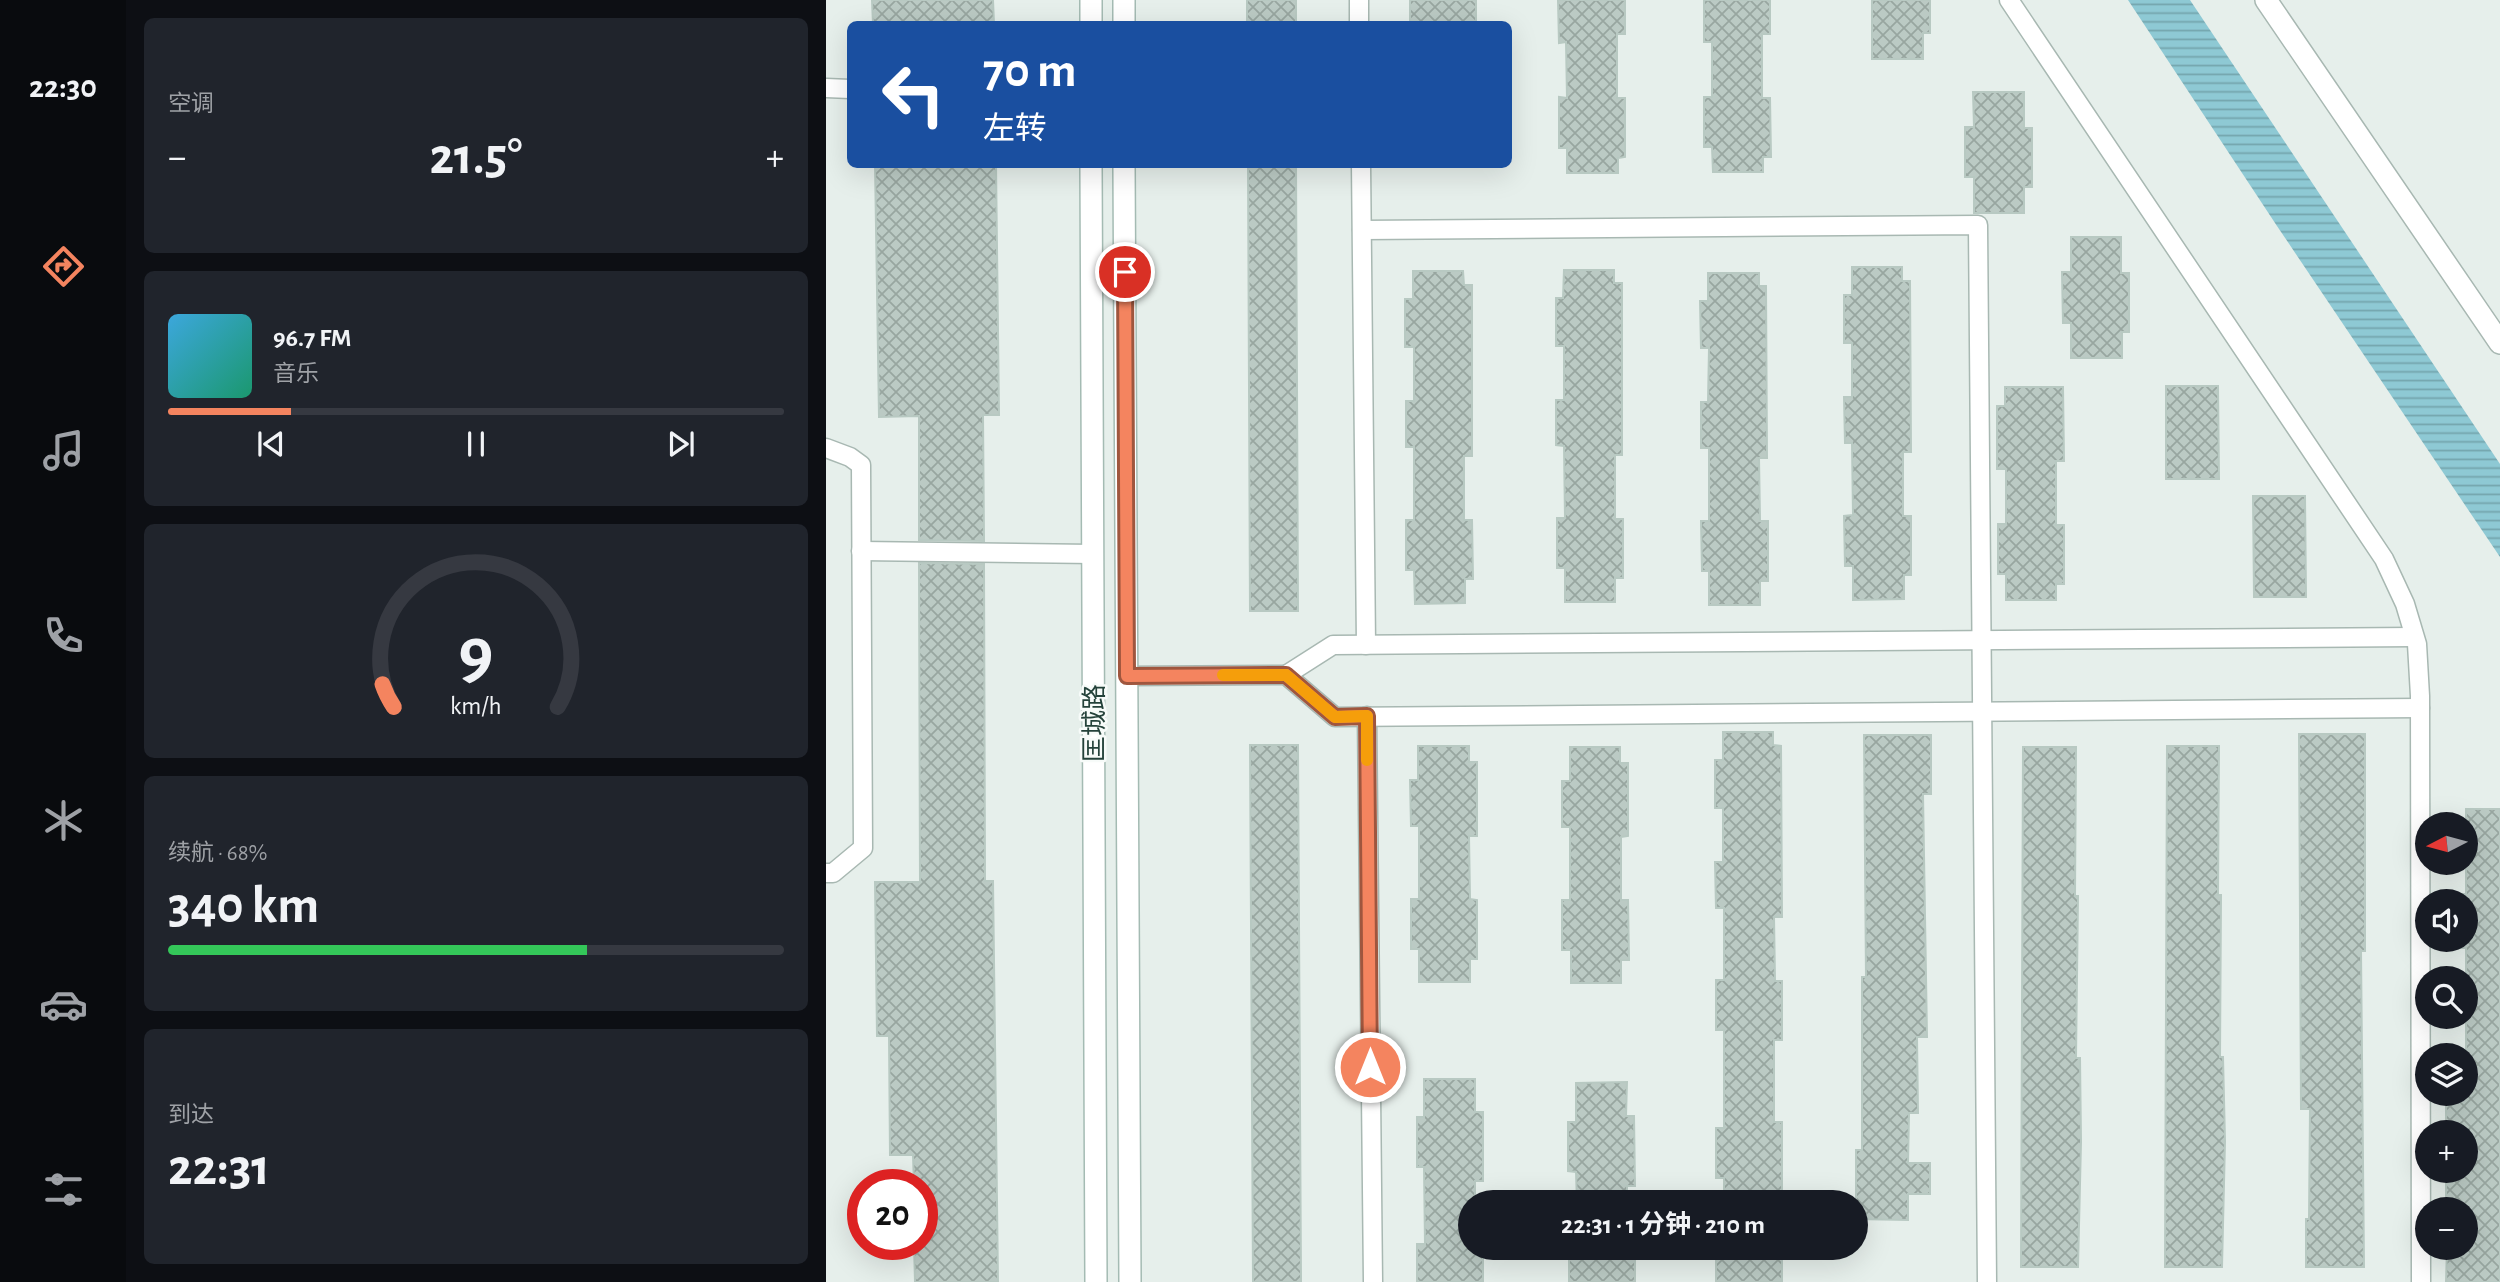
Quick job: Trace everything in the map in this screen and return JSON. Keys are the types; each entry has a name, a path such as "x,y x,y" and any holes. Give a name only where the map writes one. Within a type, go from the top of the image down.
{"main road":[{"path":"1091,0 1091,21"},
{"path":"1124,0 1124,21"},
{"path":"2266,0 2500,343"},
{"name":"匡城路","path":"1091,168 1096,1282"},
{"name":"匡城路","path":"1124,168 1130,1282"}],"lane":[{"path":"1359,0 1359,21"},
{"path":"2009,0 2384,559 2405,604 2414,637 2420,708 2421,1282"},
{"path":"826,88 847,89"},
{"path":"1361,168 1366,645"},
{"path":"1362,230 1978,225 1987,1282"},
{"path":"826,448 850,457 861,465 863,848 833,873 826,873"},
{"path":"861,551 1093,554"},
{"path":"1127,676 1286,675 1333,645 2414,637"},
{"path":"1286,675 1335,717 2420,708"},
{"path":"1367,716 1373,1282"}],"water":[{"path":"2128,0 2190,0 2500,464 2500,557 2277,226"}],"building":[{"path":"872,0 993,0 994,21 873,21"},
{"path":"1247,0 1296,0 1296,21 1247,21"},
{"path":"1410,0 1476,0 1476,21 1410,21"},
{"path":"1558,0 1625,0 1625,34 1617,34 1617,98 1625,98 1625,157 1618,158 1618,173 1567,173 1567,148 1559,148 1559,97 1567,98 1566,42 1559,43"},
{"path":"1704,0 1770,0 1770,34 1762,34 1762,98 1770,98 1771,157 1763,157 1763,172 1713,172 1712,147 1704,147 1704,97 1712,97 1712,42 1704,42"},
{"path":"1872,0 1930,0 1930,33 1923,33 1923,59 1872,59"},
{"path":"1973,92 2024,92 2024,128 2032,128 2032,187 2024,187 2024,213 1974,213 1974,177 1965,177 1965,127 1974,127"},
{"path":"875,168 996,168 999,415 983,415 984,541 919,540 919,416 879,417"},
{"path":"1248,168 1296,168 1298,611 1250,611"},
{"path":"2071,237 2121,237 2121,273 2129,273 2129,332 2122,332 2122,358 2071,358 2071,323 2063,323 2062,272 2071,272"},
{"path":"1852,267 1902,267 1902,281 1910,281 1911,452 1903,452 1903,516 1911,516 1911,575 1904,575 1904,599 1853,600 1853,566 1845,566 1844,516 1853,515 1852,443 1845,443 1844,397 1852,397 1852,343 1844,343 1844,295 1852,295"},
{"path":"1564,270 1614,270 1614,283 1622,283 1622,455 1615,455 1615,519 1623,519 1623,578 1615,578 1615,602 1565,602 1565,568 1557,568 1557,518 1565,518 1564,446 1556,445 1556,400 1564,400 1564,346 1556,346 1556,298 1563,298"},
{"path":"1413,271 1463,271 1464,285 1472,285 1472,456 1464,456 1464,520 1472,520 1473,579 1465,579 1465,603 1415,604 1414,570 1406,570 1406,520 1414,520 1414,447 1406,447 1406,401 1414,401 1414,347 1405,347 1405,299 1413,299"},
{"path":"1708,273 1759,273 1759,286 1766,286 1767,458 1759,458 1760,521 1768,521 1768,581 1760,581 1760,605 1709,605 1709,571 1702,571 1701,521 1709,521 1709,448 1701,448 1701,402 1708,402 1709,348 1701,348 1700,301 1708,301"},
{"path":"2166,386 2218,386 2219,479 2166,479"},
{"path":"2005,387 2063,387 2064,461 2056,461 2056,525 2064,525 2064,584 2056,584 2056,600 2006,600 2006,574 1998,574 1998,524 2006,524 2006,469 1997,469 1997,406 2005,406"},
{"path":"2253,496 2305,496 2306,597 2254,597"},
{"path":"919,563 984,564 985,881 993,881 998,1282 915,1282 914,1260 938,1260 938,1169 913,1169 913,1155 890,1155 889,1036 877,1036 875,882 920,882"},
{"path":"1723,732 1773,732 1773,745 1781,746 1782,917 1774,917 1775,981 1782,981 1782,1040 1774,1040 1774,1122 1782,1122 1782,1190 1724,1190 1724,1178 1716,1178 1716,1128 1724,1128 1724,1030 1716,1030 1716,980 1724,980 1724,908 1716,908 1715,862 1723,862 1723,808 1715,808 1715,760 1723,760"},
{"path":"2299,734 2365,734 2365,951 2361,951 2364,1267 2306,1267 2310,1109 2301,1109"},
{"path":"1864,735 1931,735 1931,794 1923,794 1927,1037 1917,1037 1918,1113 1909,1113 1908,1163 1930,1163 1930,1194 1908,1194 1908,1220 1868,1219 1868,1190 1856,1190 1856,1150 1862,1150 1862,977 1866,977"},
{"path":"1250,745 1298,745 1301,1282 1253,1282"},
{"path":"1418,746 1469,746 1469,762 1477,762 1477,836 1469,836 1470,899 1477,900 1477,959 1470,959 1470,982 1419,982 1419,949 1411,949 1411,899 1419,899 1419,826 1411,826 1410,780 1418,780"},
{"path":"2167,746 2219,746 2220,1057 2223,1057 2225,1141 2222,1267 2165,1267"},
{"path":"1570,747 1620,747 1620,763 1628,763 1628,836 1621,837 1621,900 1628,900 1629,960 1621,960 1621,983 1571,983 1571,950 1562,950 1562,900 1570,900 1570,827 1562,827 1562,781 1570,781"},
{"path":"2023,747 2076,747 2076,1058 2080,1058 2081,1142 2078,1267 2021,1267"},
{"path":"2466,809 2500,809 2500,1282 2446,1282 2447,1260 2478,1260 2478,1197 2446,1197 2446,1183 2478,1183 2478,1120 2446,1120 2446,1106 2478,1106 2478,1043 2466,1043 2466,1029 2478,1029 2478,966 2466,966 2466,952 2478,952 2478,889 2466,889 2466,875 2478,875 2478,812 2466,812"},
{"path":"1424,1079 1475,1079 1475,1112 1483,1112 1483,1181 1475,1181 1475,1190 1458,1190 1458,1260 1483,1260 1483,1282 1417,1282 1417,1244 1425,1244 1424,1167 1417,1167 1417,1117 1424,1117"},
{"path":"1627,1082 1626,1116 1634,1116 1635,1186 1627,1186 1627,1190 1577,1190 1576,1172 1568,1171 1568,1122 1576,1122 1576,1083"},
{"path":"1569,1260 1635,1260 1635,1282 1569,1282"},
{"path":"1716,1260 1782,1260 1782,1282 1716,1282"}],"slow traffic":[{"path":"1223,675 1286,675 1335,717 1367,716 1367,760"}],"route":[{"path":"1125,272 1127,676 1286,675 1335,717 1367,716 1370,1067"}]}
